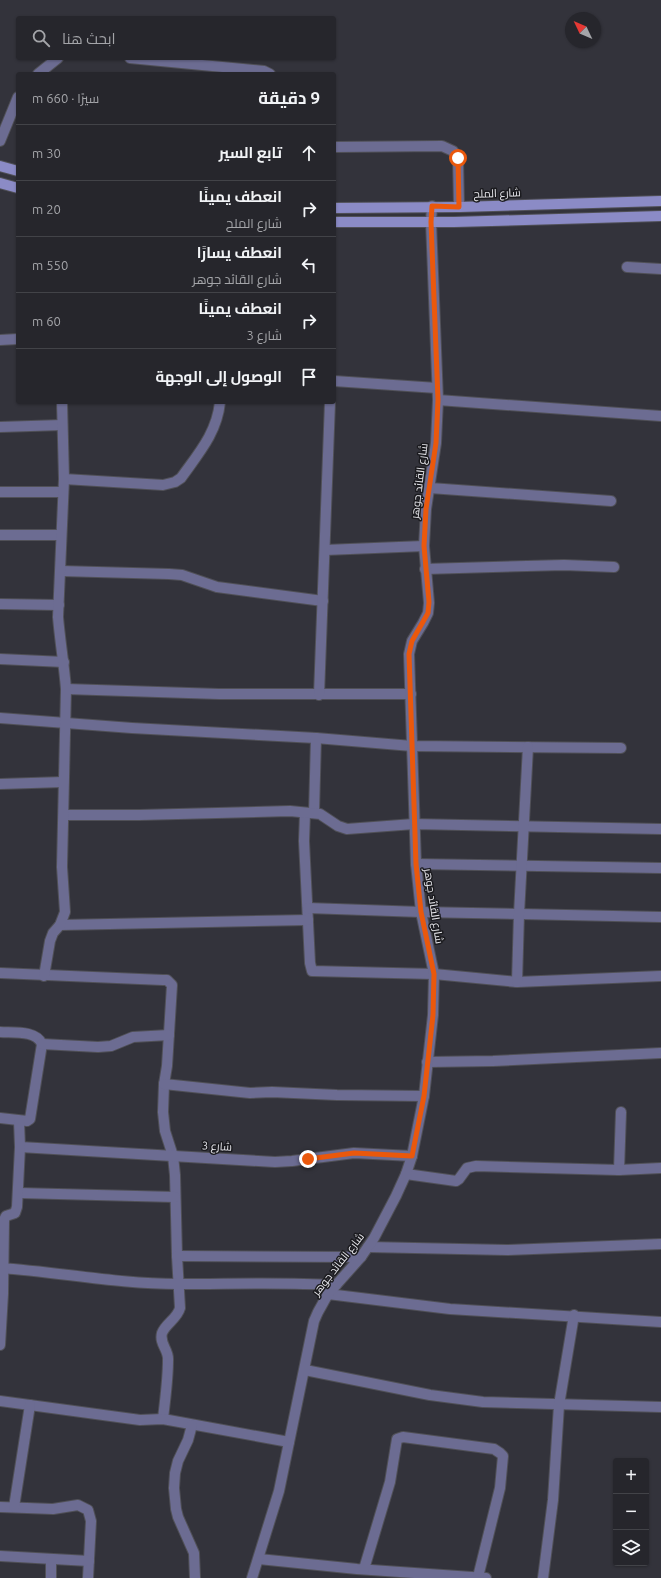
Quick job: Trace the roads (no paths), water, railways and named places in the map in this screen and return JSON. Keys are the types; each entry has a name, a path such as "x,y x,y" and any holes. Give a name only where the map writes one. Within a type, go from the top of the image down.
{"street":[{"path":"40,72 56,60"},
{"path":"151,60 266,72"},
{"path":"0,141 16,103"},
{"path":"336,147 395,148 430,145 448,148 456,153 458,158 459,207"},
{"path":"0,166 16,170"},
{"path":"0,183 16,187"},
{"name":"شارع الملح","path":"336,208 432,206 459,207 661,202"},
{"name":"شارع القائد جوهر","path":"252,1578 279,1491 314,1321 328,1294 361,1257 386,1217 406,1174 412,1156 424,1096 433,1015 434,974 421,912 416,864 410,647 428,613 429,602 424,546 426,509 436,443 438,400 431,222 432,206"},
{"path":"336,222 431,222 661,216"},
{"path":"627,266 661,269"},
{"path":"0,340 16,340"},
{"path":"336,380 437,388"},
{"path":"438,400 661,416"},
{"path":"44,976 50,941 53,933 60,925 65,912 62,867 64,815 64,723 66,689 60,638 59,605 64,479 62,404"},
{"path":"64,479 163,485 175,482 181,478 210,438 219,412 220,404"},
{"path":"320,695 330,404"},
{"path":"0,427 62,425"},
{"path":"430,488 611,501"},
{"path":"0,492 63,492"},
{"path":"0,535 61,535"},
{"path":"326,550 424,546"},
{"path":"425,569 564,565 614,567"},
{"path":"61,571 182,575 217,587 323,601"},
{"path":"0,604 59,605"},
{"path":"0,659 64,662"},
{"path":"66,689 219,694 411,694"},
{"path":"0,718 226,734 316,738 412,746 621,748"},
{"path":"316,738 310,813 304,841 310,963 312,971 434,974 517,982 661,976"},
{"path":"517,982 521,866 528,747"},
{"path":"0,784 63,782"},
{"path":"64,815 154,815 290,811 320,814 338,826 347,828 414,824 661,829"},
{"path":"416,864 661,868"},
{"path":"308,908 661,917"},
{"path":"60,925 308,920"},
{"path":"0,974 167,980 172,985 167,1066 164,1084 165,1131 173,1156 180,1308 178,1313 167,1325 162,1334 161,1340 169,1358 163,1419"},
{"path":"0,1032 33,1035 39,1038 42,1044 32,1116 27,1121 0,1118"},
{"path":"42,1044 98,1047 111,1046 133,1037 169,1035"},
{"path":"427,1062 661,1053"},
{"path":"164,1084 250,1093 272,1092 337,1095 424,1096"},
{"path":"619,1170 621,1112"},
{"path":"0,1345 1,1268 4,1220 6,1216 16,1211 19,1193 19,1121"},
{"name":"شارع 3","path":"20,1147 275,1162 354,1153 412,1156"},
{"path":"406,1174 456,1181 467,1168 476,1166 619,1170 661,1168"},
{"path":"19,1193 175,1197"},
{"path":"368,1247 507,1250 661,1244"},
{"path":"177,1256 361,1257"},
{"path":"1,1268 106,1280 178,1284 274,1283 336,1285"},
{"path":"328,1294 450,1309 661,1322"},
{"path":"543,1578 553,1500 559,1405 574,1316"},
{"path":"305,1370 430,1395 483,1402 661,1407"},
{"path":"0,1401 140,1420 163,1419 289,1442"},
{"path":"14,1507 30,1405"},
{"path":"192,1425 188,1440 178,1461 175,1473 174,1488 178,1517 194,1553 195,1578"},
{"path":"259,1559 359,1572 482,1578 500,1488 503,1456 494,1449 403,1437 397,1439 390,1482 359,1572"},
{"path":"0,1507 54,1510 78,1505 86,1508 90,1514 91,1521 88,1578"},
{"path":"0,1556 89,1561"},
{"path":"51,1560 51,1578"}]}
